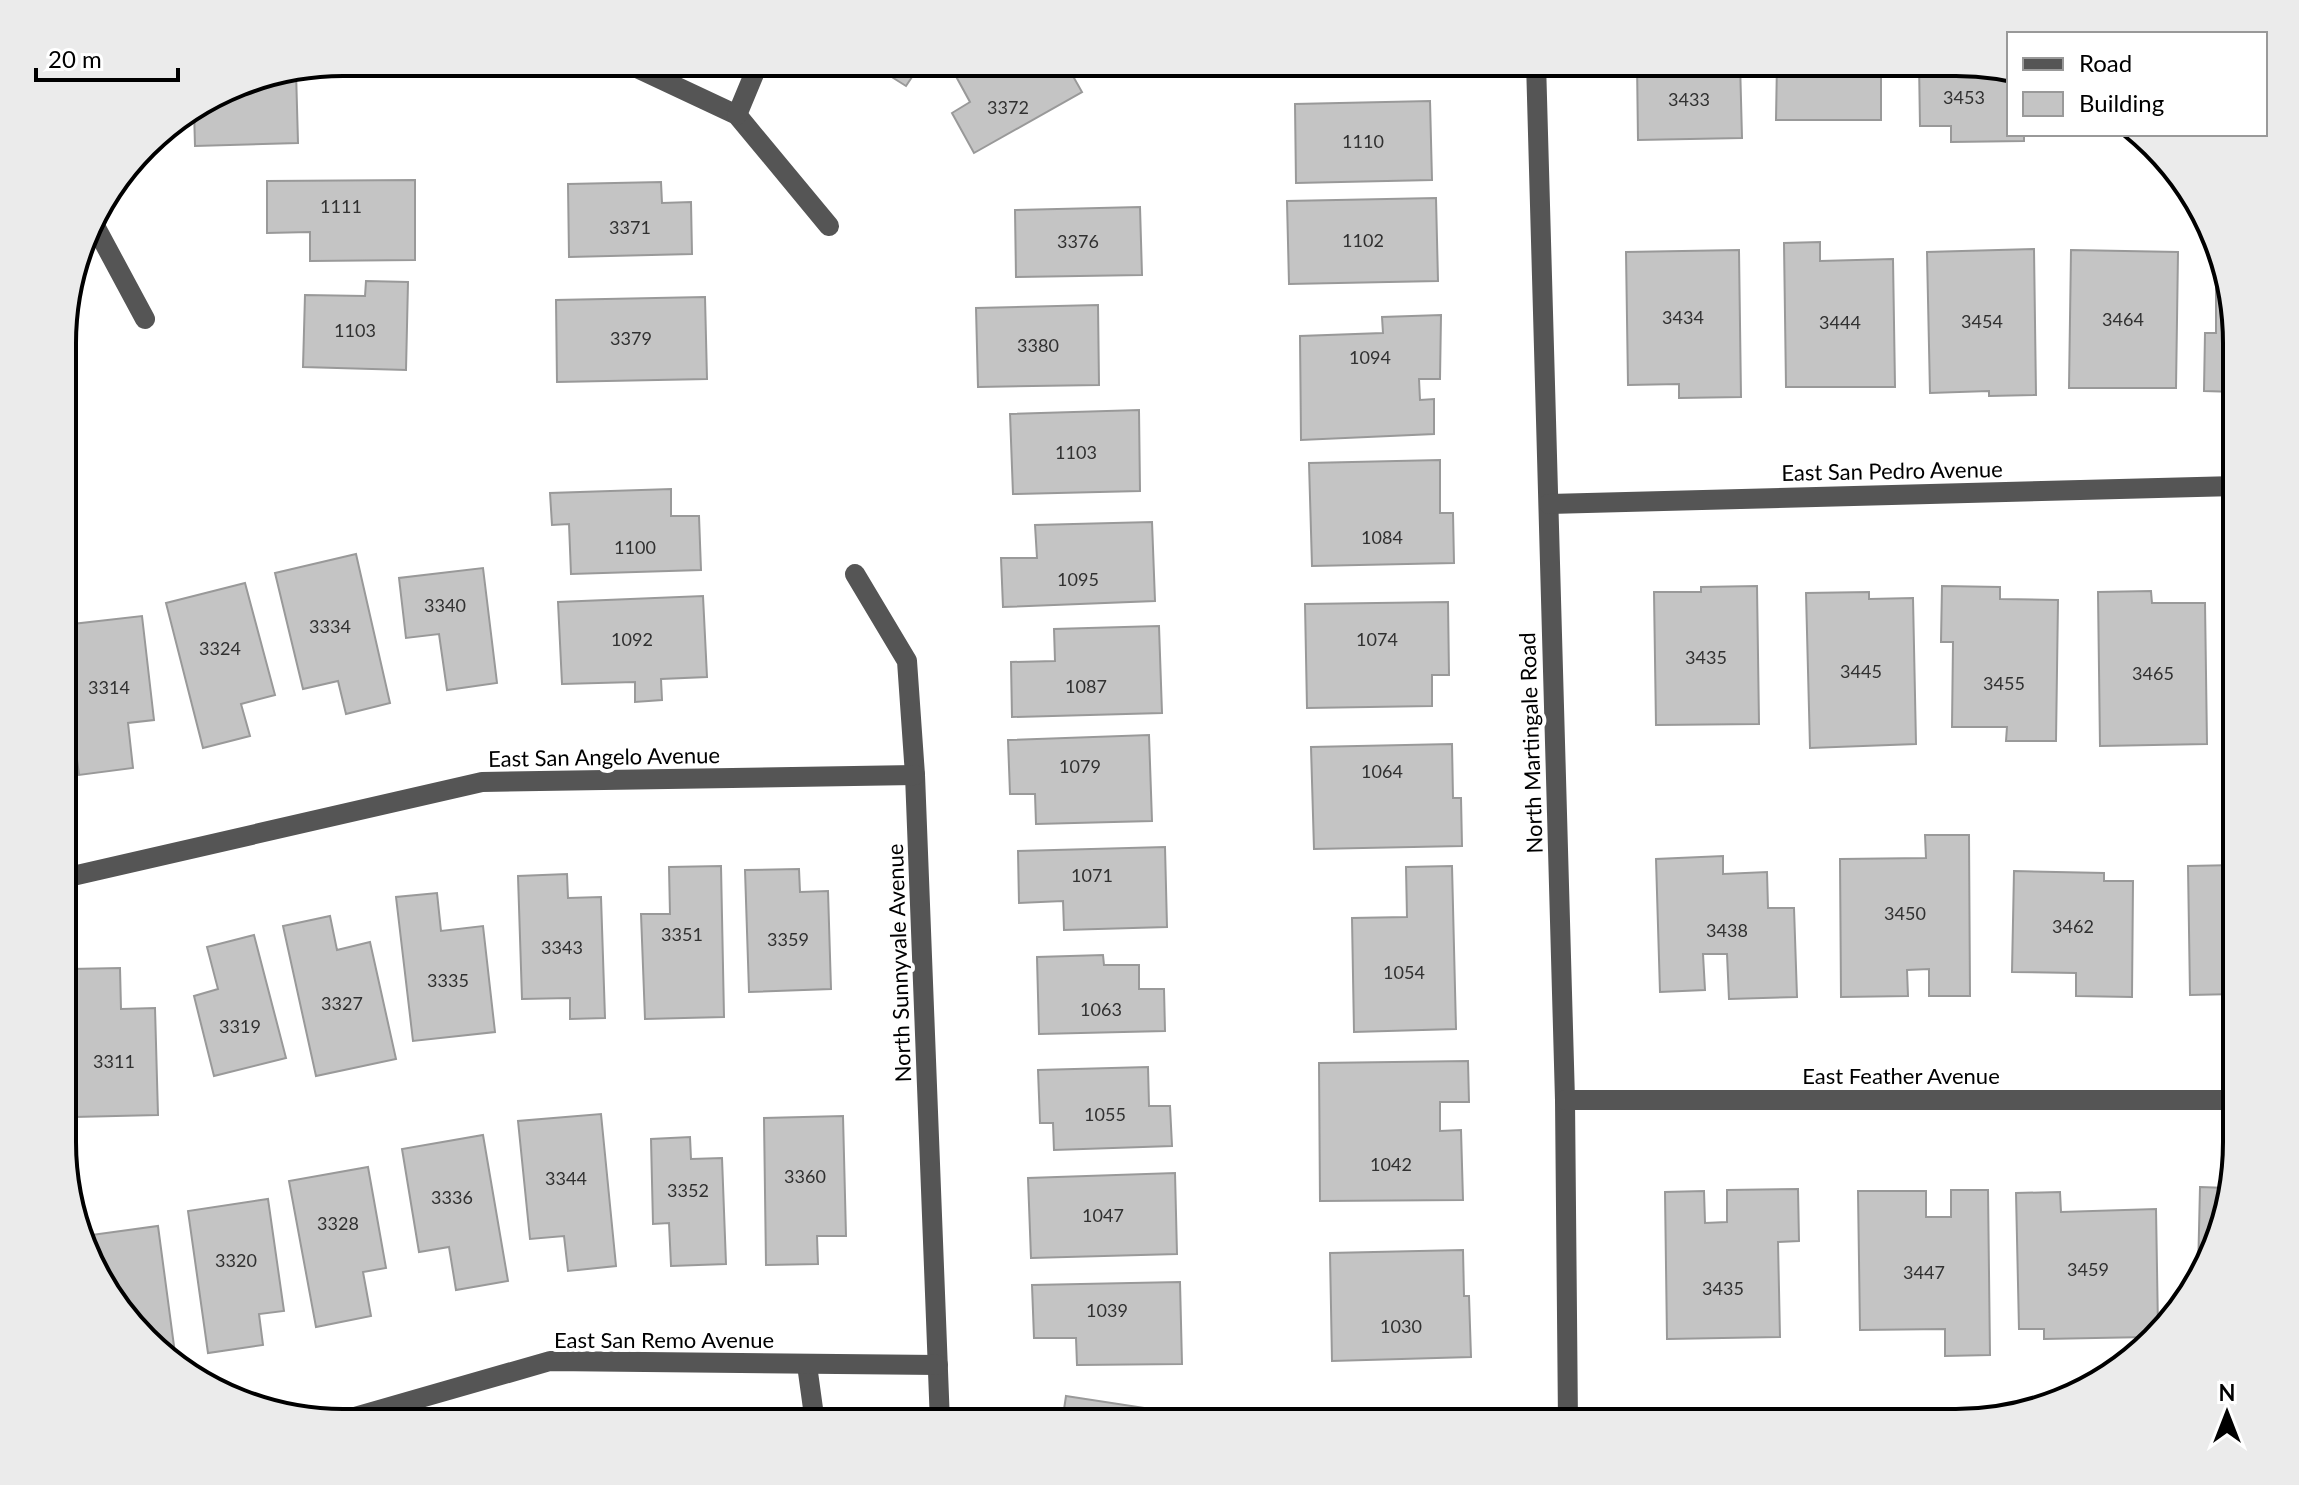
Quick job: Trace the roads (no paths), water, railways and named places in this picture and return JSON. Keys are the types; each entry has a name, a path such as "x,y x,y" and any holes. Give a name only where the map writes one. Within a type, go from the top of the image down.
{"street":[{"path":"654,76 737,115 829,226"},
{"path":"737,115 753,76"},
{"name":"North Martingale Road","path":"1536,76 1565,1100 1568,1408"},
{"path":"99,234 145,319"},
{"name":"East San Pedro Avenue","path":"1549,504 2222,486"},
{"name":"North Sunnyvale Avenue","path":"855,574 907,661 915,775 938,1365"},
{"name":"East San Angelo Avenue","path":"76,875 482,782 915,775"},
{"name":"East Feather Avenue","path":"1565,1100 2222,1100"},
{"name":"East San Remo Avenue","path":"382,1409 550,1361 938,1365"},
{"path":"807,1365 813,1409"},
{"path":"938,1365 940,1409"}]}
